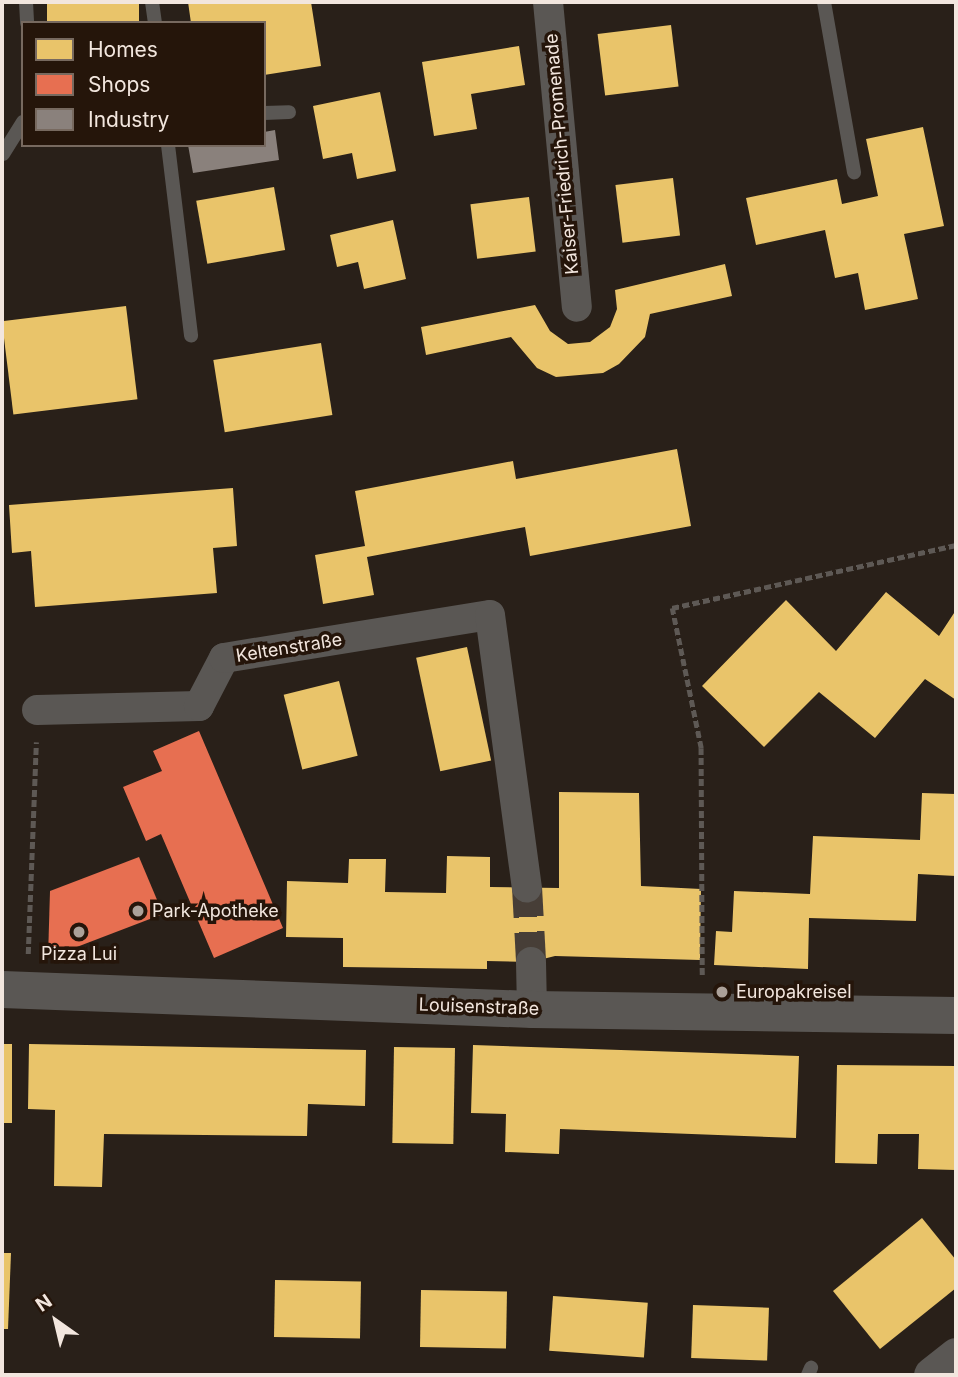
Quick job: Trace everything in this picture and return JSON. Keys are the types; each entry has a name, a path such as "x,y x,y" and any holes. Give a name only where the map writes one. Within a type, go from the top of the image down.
{"street":[{"name":"Kaiser-Friedrich-Promenade","path":"548,2 577,307"},
{"name":"Keltenstraße","path":"37,710 199,706 223,658 490,615 527,887"},
{"path":"531,962 532,1009"},
{"name":"Louisenstraße","path":"14,989 532,1009 956,1015"},
{"path":"932,1375 956,1356"}],"lane":[{"path":"26,2 27,21"},
{"path":"152,2 155,21"},
{"path":"824,2 854,172"},
{"path":"266,113 289,112"},
{"path":"3,155 21,125"},
{"path":"168,147 191,336"}],"path":[{"path":"702,1011 701,748 672,608 956,545"},
{"path":"14,989 37,710"}],"building: Homes":[{"path":"47,2 139,2 139,21 47,21"},
{"path":"188,2 311,2 321,66 266,75 266,21 191,21"},
{"path":"671,25 679,87 605,96 598,34"},
{"path":"519,46 525,85 471,94 477,129 434,136 422,62"},
{"path":"380,92 396,171 357,179 352,153 323,159 313,106"},
{"path":"923,127 944,226 904,234 918,299 865,310 858,273 835,278 825,230 756,245 746,198 837,179 842,204 878,196 866,139"},
{"path":"673,178 680,236 623,243 615,185"},
{"path":"274,187 285,250 207,264 196,201"},
{"path":"529,197 536,252 477,259 470,204"},
{"path":"393,220 406,279 364,289 358,262 337,267 330,235"},
{"path":"725,264 732,296 650,314 645,337 619,364 603,373 556,377 537,368 511,337 426,355 421,327 535,305 550,331 568,344 590,342 610,327 617,309 615,290"},
{"path":"126,306 137,399 13,415 2,321"},
{"path":"321,343 332,415 225,432 213,360"},
{"path":"677,449 691,526 530,556 525,527 367,557 374,595 323,604 315,555 365,546 355,491 513,461 516,479"},
{"path":"233,488 237,546 213,548 217,593 35,607 31,551 12,553 9,505"},
{"path":"886,592 939,636 956,610 956,700 925,679 875,738 819,692 764,747 702,686 786,600 836,651"},
{"path":"467,647 491,760 440,771 416,658"},
{"path":"339,681 358,756 302,770 284,695"},
{"path":"559,792 639,793 641,886 701,889 700,960 555,956 531,962 487,961 487,969 343,967 343,938 286,937 287,881 348,883 349,859 386,859 385,892 446,893 447,856 490,857 490,887 559,888"},
{"path":"922,793 956,794 956,876 918,874 916,921 809,918 808,969 714,965 716,931 732,932 734,891 810,894 813,836 920,840"},
{"path":"2,1044 12,1044 12,1123 2,1123"},
{"path":"29,1044 366,1050 365,1106 308,1104 307,1136 104,1134 102,1187 54,1186 55,1110 28,1109"},
{"path":"473,1045 799,1056 796,1138 560,1129 559,1154 505,1152 506,1114 471,1113"},
{"path":"394,1047 455,1048 453,1144 392,1143"},
{"path":"837,1065 956,1066 956,1170 918,1169 919,1134 878,1134 877,1164 835,1163"},
{"path":"922,1218 956,1260 956,1288 880,1349 833,1291"},
{"path":"2,1253 11,1253 8,1329 2,1329"},
{"path":"275,1280 361,1282 360,1338 274,1337"},
{"path":"421,1290 507,1292 506,1348 420,1347"},
{"path":"553,1296 648,1303 644,1357 549,1351"},
{"path":"693,1305 769,1308 767,1361 691,1358"}],"building: Shops":[{"path":"199,731 283,928 214,958 161,834 146,841 123,787 162,771 153,751"},
{"path":"139,857 163,914 48,958 50,891"}],"building: Industry":[{"path":"275,130 279,160 193,173 188,147 266,147 266,132"}],"tunnel":[{"path":"527,887 531,962"}],"place":[{"name":"Park-Apotheke","path":"138,911"},
{"name":"Pizza Lui","path":"79,932"},
{"name":"Europakreisel","path":"722,992"}]}
